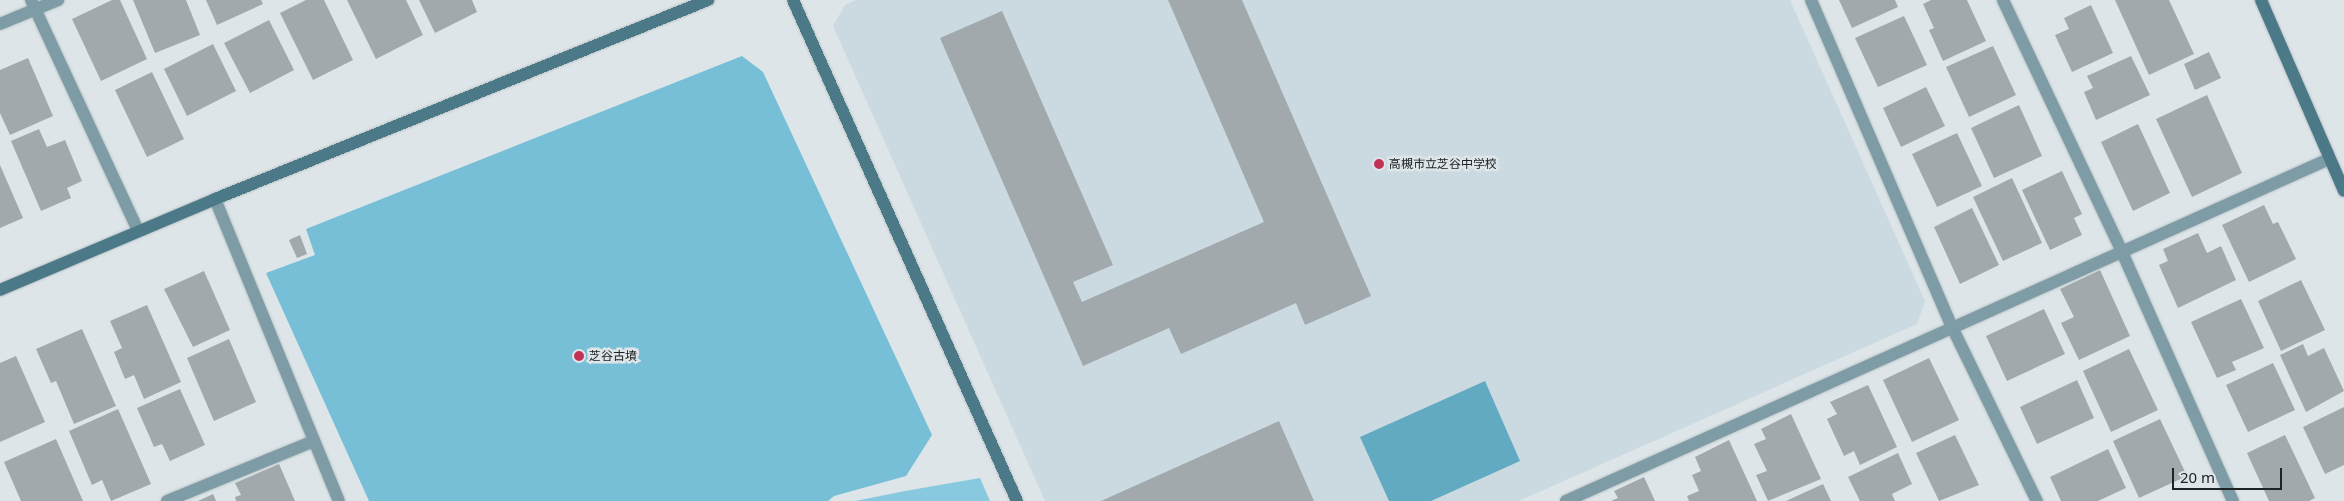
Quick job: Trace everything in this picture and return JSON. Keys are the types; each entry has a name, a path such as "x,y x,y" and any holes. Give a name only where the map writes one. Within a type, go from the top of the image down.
{"street":[{"path":"0,24 32,5 58,0"},
{"path":"0,290 215,198 708,0"},
{"path":"793,0 1017,501"},
{"path":"1811,0 1952,327 2035,500"},
{"path":"2003,0 2122,252 2232,501"},
{"path":"2261,0 2344,191"},
{"path":"32,5 138,231"},
{"path":"1566,501 2329,158"},
{"path":"215,198 338,501"},
{"path":"167,501 314,441"}],"shaded area":[{"name":"高槻市立芝谷中学校","path":"856,0 1790,0 1925,301 1917,324 1519,501 1045,501 833,26 845,5"},
{"path":"742,56 763,72 932,435 906,476 834,496 828,501 369,501 266,273 315,255 306,229"},
{"path":"1485,381 1520,461 1431,501 1389,501 1360,437"},
{"path":"980,478 990,501 855,501 905,491"}],"building":[{"path":"112,0 120,0 147,59 101,81 72,19"},
{"path":"133,0 186,0 200,35 155,53"},
{"path":"206,0 261,0 263,4 217,25"},
{"path":"306,0 324,0 353,60 313,80 280,13"},
{"path":"347,0 406,0 423,35 376,59"},
{"path":"419,0 472,0 477,12 435,33"},
{"path":"1168,0 1242,0 1371,296 1305,325 1296,303 1181,354 1169,328 1083,366 940,38 1002,11 1113,265 1073,282 1082,302 1264,222"},
{"path":"1839,0 1895,0 1898,7 1852,28"},
{"path":"1931,0 1967,0 1986,41 1943,61 1929,30 1934,28 1923,4"},
{"path":"2115,0 2169,0 2194,54 2149,75"},
{"path":"2091,5 2113,53 2072,72 2055,35 2069,29 2064,18"},
{"path":"1904,16 1927,65 1878,87 1855,38"},
{"path":"269,20 294,70 250,93 224,43"},
{"path":"213,44 236,91 187,116 164,69"},
{"path":"1993,46 2016,95 1969,117 1946,67"},
{"path":"2209,52 2221,78 2195,90 2184,64"},
{"path":"2131,56 2150,95 2096,120 2084,92 2093,88 2087,76"},
{"path":"28,58 53,116 10,135 0,113 0,70"},
{"path":"152,72 184,139 147,157 115,90"},
{"path":"1926,87 1945,126 1901,147 1883,108"},
{"path":"2207,95 2242,173 2192,197 2156,119"},
{"path":"2019,105 2042,156 1994,178 1971,128"},
{"path":"2138,124 2170,193 2133,211 2101,142"},
{"path":"39,129 47,147 65,140 82,181 67,188 71,198 41,211 11,141"},
{"path":"1957,133 1982,186 1937,207 1912,154"},
{"path":"0,165 23,218 0,228"},
{"path":"2062,171 2082,214 2074,218 2082,235 2050,250 2022,190"},
{"path":"2012,178 2042,243 2003,261 1973,197"},
{"path":"2264,205 2273,224 2278,222 2296,259 2249,282 2222,225"},
{"path":"1972,208 1999,265 1960,284 1934,227"},
{"path":"2198,233 2207,253 2221,246 2236,280 2178,308 2159,265 2168,261 2163,249"},
{"path":"300,235 307,254 297,258 289,240"},
{"path":"2100,270 2130,336 2079,360 2061,323 2074,317 2060,289"},
{"path":"204,271 230,330 193,347 164,289"},
{"path":"2301,280 2325,330 2281,351 2258,301"},
{"path":"2241,299 2264,348 2232,362 2236,370 2217,378 2191,322"},
{"path":"147,305 181,382 144,399 134,375 125,379 114,352 122,348 110,321"},
{"path":"2044,309 2065,354 2007,381 1986,336"},
{"path":"82,329 116,406 74,424 56,381 51,383 36,349"},
{"path":"229,339 256,402 214,421 187,358"},
{"path":"2303,344 2308,356 2324,348 2344,391 2306,412 2280,355"},
{"path":"2129,349 2158,410 2111,432 2083,371"},
{"path":"16,356 45,422 0,442 0,363"},
{"path":"1929,358 1959,420 1912,442 1883,380"},
{"path":"2273,363 2295,410 2248,432 2226,385"},
{"path":"2077,380 2094,418 2037,444 2020,407"},
{"path":"1868,385 1897,447 1860,465 1854,451 1844,456 1827,419 1837,414 1830,402"},
{"path":"180,389 205,445 170,461 162,444 154,447 137,408"},
{"path":"2344,407 2344,465 2325,474 2303,427"},
{"path":"118,409 151,484 111,501 102,480 92,485 69,431"},
{"path":"1791,414 1821,479 1768,501 1756,475 1767,471 1754,444 1766,439 1761,429"},
{"path":"2160,419 2187,476 2139,498 2113,441"},
{"path":"1279,421 1314,501 1101,501"},
{"path":"1955,435 1979,485 1939,501 1916,453"},
{"path":"2285,435 2315,498 2309,501 2269,501 2247,453"},
{"path":"56,439 83,501 21,501 4,462"},
{"path":"1729,440 1757,501 1689,501 1687,496 1699,491 1692,475 1701,471 1695,457"},
{"path":"2108,449 2126,488 2098,501 2061,501 2050,477"},
{"path":"1898,453 1912,484 1892,494 1895,501 1860,501 1848,477"},
{"path":"279,464 295,501 236,501 235,497 241,495 235,483"},
{"path":"1644,477 1655,501 1611,501 1618,498 1614,491"},
{"path":"1823,484 1831,501 1786,501"},
{"path":"213,494 216,501 198,501"}],"place":[{"name":"高槻市立芝谷中学校","path":"1379,164"},
{"name":"芝谷古墳","path":"579,356"}]}
